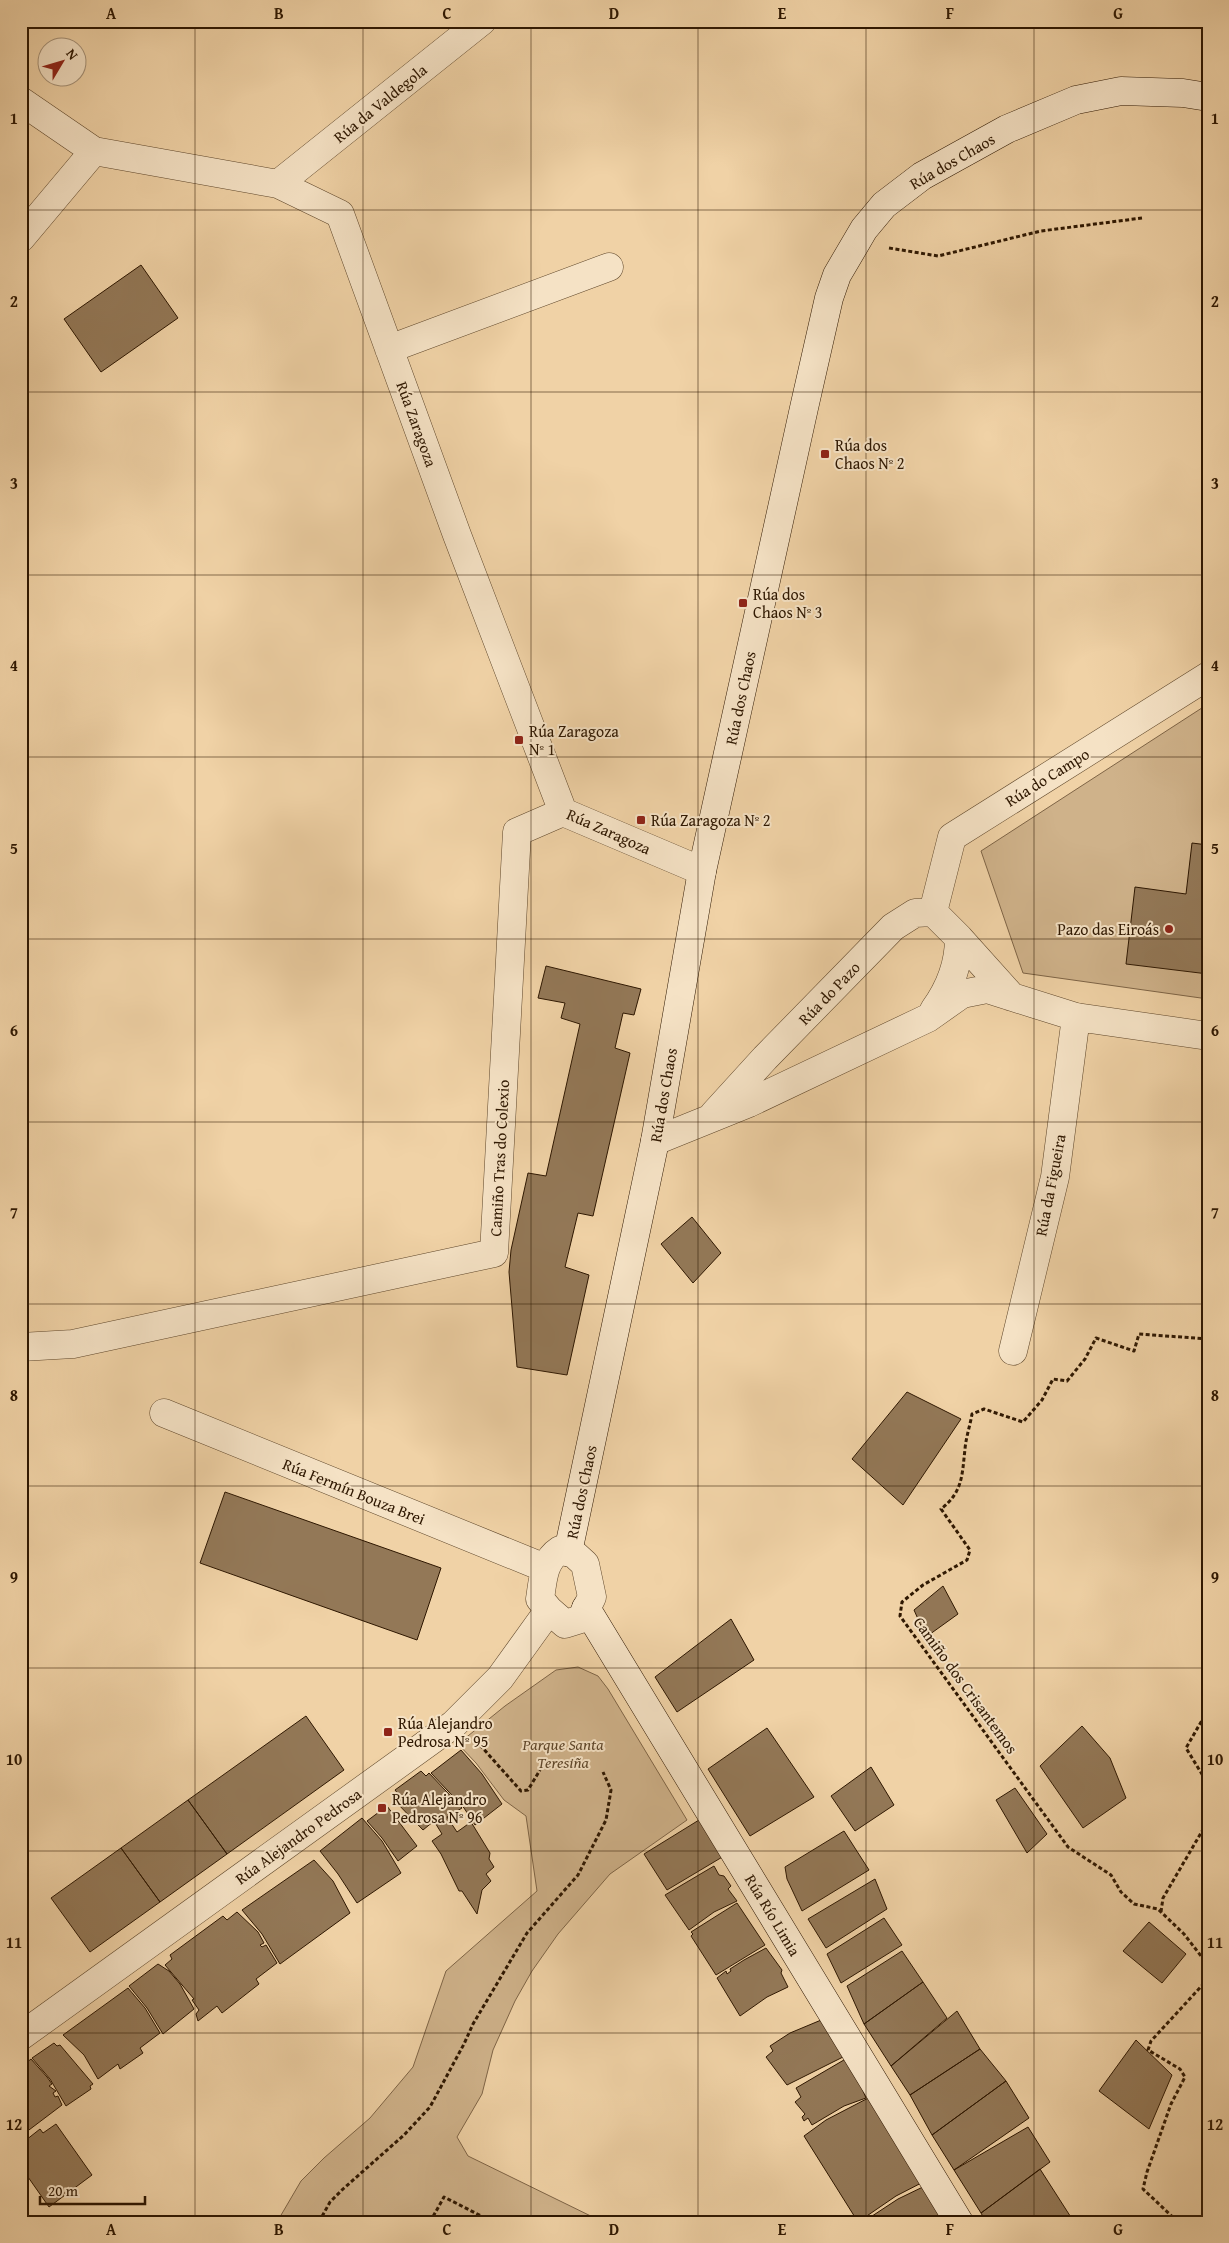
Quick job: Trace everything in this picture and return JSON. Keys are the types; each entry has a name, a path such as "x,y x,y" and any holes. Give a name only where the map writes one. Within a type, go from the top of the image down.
{"street":[{"name":"Rúa da Valdegola","path":"278,184 482,21"},
{"name":"Rúa dos Chaos","path":"568,1552 655,1142 702,871 829,298 837,275 856,243 884,205 922,176 1007,130 1076,100 1121,91 1183,93 1208,97"},
{"name":"Rúa Zaragoza","path":"21,101 94,151 278,184 340,214 457,535 563,812 702,871"},
{"path":"21,238 94,151"},
{"path":"389,349 609,267"},
{"name":"Rúa do Campo","path":"933,912 952,837 1208,676"},
{"name":"Camiño Tras do Colexio","path":"21,1347 74,1344 494,1253 517,832 563,812"},
{"path":"933,912 1012,997"},
{"name":"Rúa do Pazo","path":"710,1119 765,1058 894,927 915,913 933,912"},
{"name":"Rúa do Pazo","path":"928,1018 948,992 959,955 959,938"},
{"name":"Rúa do Pazo","path":"655,1142 748,1103 928,1018 962,994 987,989 1076,1017 1208,1036"},
{"name":"Rúa da Figueira","path":"1013,1352 1055,1177 1076,1017"},
{"name":"Rúa Fermín Bouza Brei","path":"164,1413 545,1568"},
{"path":"560,1550 568,1552 574,1554 585,1564 592,1597 581,1619 565,1624 549,1610 540,1598 545,1568 552,1555 560,1550"},
{"name":"Rúa Río Limia","path":"586,1608 959,2222"},
{"name":"Rúa Alejandro Pedrosa","path":"21,2036 454,1724 500,1678 549,1610"}],"path":[{"path":"856,243 938,256 1041,232 1142,218"},
{"name":"Camiño dos Crisantemos","path":"1208,1339 1140,1334 1134,1351 1096,1338 1085,1359 1067,1381 1053,1379 1042,1400 1023,1422 984,1409 972,1414 965,1447 962,1480 952,1501 941,1510 970,1550 967,1560 923,1586 902,1602 900,1616 1068,1847 1111,1875 1121,1892 1134,1904 1158,1909 1184,1934 1208,1965"},
{"path":"1208,1710 1186,1748 1208,1784"},
{"path":"480,1745 521,1791 528,1790 540,1770"},
{"path":"318,2222 330,2202 404,2135 430,2107 473,2024 527,1933 578,1875 606,1820 611,1790 603,1772"},
{"path":"1161,1912 1163,1898 1208,1821"},
{"path":"1178,2222 1143,2189 1147,2172 1171,2104 1185,2077 1180,2069 1148,2050 1151,2041 1208,1979"},
{"path":"430,2222 444,2197 493,2222"}],"green space":[{"path":"1208,704 1208,999 1023,973 981,851"},
{"name":"Parque Santa Teresiña","path":"578,1667 598,1676 608,1689 687,1820 610,1874 558,1934 532,1971 515,2001 493,2050 482,2094 457,2137 468,2156 603,2222 277,2222 301,2181 370,2118 413,2067 446,1971 537,1891 526,1816 504,1800 476,1763 458,1744 505,1706 556,1670"}],"building":[{"path":"141,265 178,318 101,372 64,319"},
{"name":"Pazo das Eiroás","path":"1192,843 1208,845 1208,974 1126,964 1135,887 1186,894"},
{"path":"546,966 641,989 634,1015 623,1013 615,1048 630,1053 593,1216 578,1213 565,1267 589,1275 567,1375 517,1367 509,1272 511,1250 528,1173 546,1176 580,1024 561,1018 565,1003 538,998"},
{"path":"692,1217 721,1253 693,1283 661,1244"},
{"path":"907,1392 961,1419 903,1505 852,1459"},
{"path":"225,1492 441,1568 417,1640 200,1563"},
{"path":"943,1586 958,1614 926,1637 914,1610"},
{"path":"731,1619 754,1660 677,1712 655,1677"},
{"path":"306,1716 344,1770 227,1854 188,1800"},
{"path":"1082,1726 1110,1758 1126,1798 1083,1828 1040,1766"},
{"path":"767,1728 814,1797 750,1836 708,1769"},
{"path":"461,1750 482,1774 502,1804 475,1825 464,1808 431,1773"},
{"path":"871,1767 894,1805 855,1831 831,1796"},
{"path":"421,1771 426,1776 429,1773 462,1808 447,1817 457,1832 471,1822 490,1853 489,1859 494,1867 486,1874 491,1881 482,1890 477,1914 462,1891 459,1891 441,1854 432,1841 442,1834 434,1821 423,1830 394,1800 399,1795 395,1790"},
{"path":"1015,1788 1047,1834 1027,1853 996,1800"},
{"path":"188,1800 227,1854 160,1902 121,1848"},
{"path":"387,1806 417,1846 398,1861 367,1821"},
{"path":"362,1818 382,1841 401,1873 357,1903 320,1851"},
{"path":"699,1820 724,1856 667,1890 644,1854"},
{"path":"844,1831 869,1870 802,1911 787,1879 785,1867"},
{"path":"121,1848 160,1902 90,1952 51,1898"},
{"path":"314,1860 333,1881 350,1913 280,1964 262,1934 242,1910"},
{"path":"714,1866 719,1875 724,1876 731,1886 728,1889 737,1901 714,1912 689,1930 665,1895"},
{"path":"875,1879 887,1909 826,1948 808,1919"},
{"path":"737,1903 765,1945 716,1975 691,1936 693,1934 691,1932"},
{"path":"237,1912 258,1932 264,1943 260,1945 262,1947 266,1945 277,1963 256,1979 259,1984 222,2013 217,2006 198,2021 196,2014 199,2010 192,2000 194,1999 165,1965 172,1959 170,1955 223,1916 227,1920"},
{"path":"884,1918 902,1945 841,1983 827,1954"},
{"path":"1149,1922 1186,1954 1162,1983 1123,1951"},
{"path":"766,1948 782,1970 781,1973 788,1987 767,1997 740,2016 717,1978 726,1971 727,1974 731,1971 730,1969"},
{"path":"902,1951 923,1982 864,2024 847,1986"},
{"path":"158,1964 169,1971 180,1984 194,2009 163,2034 147,2008 129,1986"},
{"path":"923,1982 947,2018 891,2066 864,2024"},
{"path":"128,1988 145,2008 160,2033 140,2048 143,2053 120,2069 118,2064 98,2079 84,2055 63,2035"},
{"path":"957,2011 980,2049 910,2095 891,2066"},
{"path":"826,2018 843,2057 787,2085 766,2057 773,2051 770,2046 790,2033"},
{"path":"1136,2040 1172,2075 1149,2129 1099,2091"},
{"path":"54,2043 57,2046 60,2045 93,2084 90,2086 91,2089 66,2106 50,2079 32,2058"},
{"path":"980,2049 1006,2081 932,2135 910,2095"},
{"path":"849,2057 866,2098 844,2106 812,2125 808,2118 804,2121 802,2117 805,2114 795,2102 801,2097 796,2088"},
{"path":"31,2059 52,2084 49,2086 56,2091 53,2093 55,2097 58,2096 62,2105 21,2136 21,2067"},
{"path":"1006,2081 1029,2118 954,2170 932,2135"},
{"path":"874,2095 929,2179 896,2196 858,2222 804,2136 826,2120"},
{"path":"56,2124 92,2175 49,2207 21,2167 21,2144 40,2129 43,2133"},
{"path":"1028,2127 1050,2162 981,2213 954,2170"},
{"path":"1040,2169 1074,2222 986,2222 981,2213"},
{"path":"929,2184 953,2222 863,2222 898,2199"}],"place":[{"name":"Rúa dos Chaos Nº 2","path":"825,454"},
{"name":"Rúa dos Chaos Nº 3","path":"743,603"},
{"name":"Rúa Zaragoza Nº 1","path":"519,740"},
{"name":"Rúa Zaragoza Nº 2","path":"641,820"},
{"name":"Pazo das Eiroás","path":"1169,929"},
{"name":"Rúa Alejandro Pedrosa Nº 95","path":"388,1732"},
{"name":"Rúa Alejandro Pedrosa Nº 96","path":"382,1808"}]}
